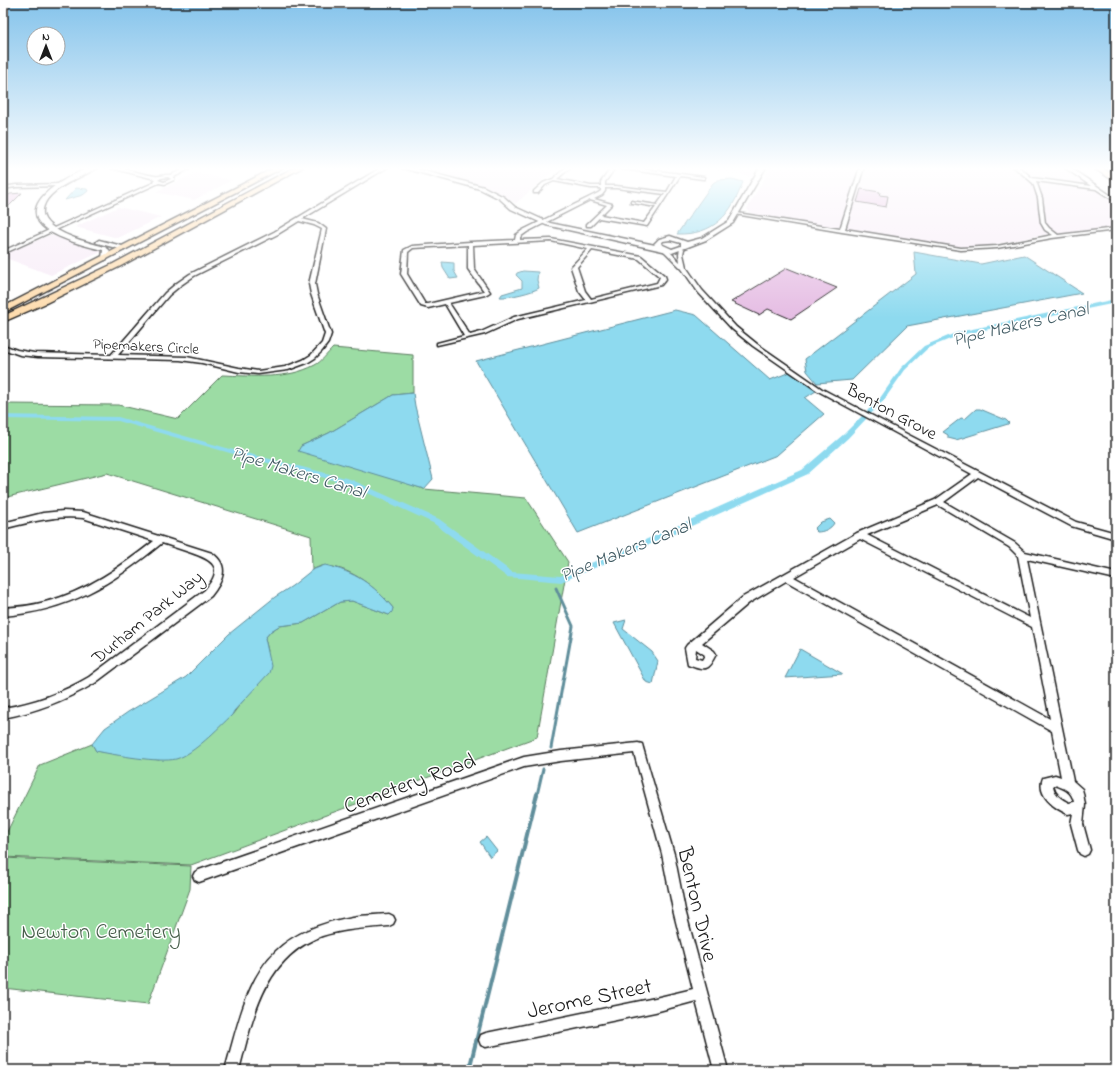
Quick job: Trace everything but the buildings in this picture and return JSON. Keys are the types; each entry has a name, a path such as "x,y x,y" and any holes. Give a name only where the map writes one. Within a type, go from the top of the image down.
{"main road":[{"path":"3,310 184,217"},
{"path":"3,319 68,289 205,217"},
{"path":"68,289 72,285 126,257 128,252 124,248"}],"street":[{"path":"40,217 41,220 53,230 80,242 105,249 107,251 105,258"},
{"path":"3,253 80,217"},
{"path":"113,357 167,294 179,284 192,275 251,247 304,217"},
{"path":"533,217 546,223 672,251 683,248 686,245 707,237 725,226 734,217"},
{"path":"528,240 530,234 557,217"},
{"path":"517,241 521,233 561,217"},
{"path":"589,224 597,217"},
{"path":"604,217 645,225 650,217"},
{"path":"756,217 961,249 997,247 1057,236 1116,229"},
{"path":"842,231 846,217"},
{"path":"1043,217 1047,229 1057,236"},
{"name":"Pipemakers Circle","path":"3,346 8,350 22,354 193,360 245,371 266,372 289,367 314,356 323,347 328,334 312,284 324,232 320,225 299,220"},
{"path":"631,242 645,243 670,238 689,240 707,237"},
{"path":"73,238 85,239 124,248"},
{"path":"677,239 684,242 683,248"},
{"path":"439,344 483,333 516,318 659,284 663,279 663,277 641,258 551,240 528,240 517,241 470,243 416,246 406,251 404,274 425,306 487,292 471,269 470,243"},
{"path":"661,240 657,244 664,249"},
{"path":"590,300 582,291 574,268 591,248"},
{"name":"Benton Grove","path":"683,248 680,254 684,268"},
{"name":"Benton Grove","path":"664,249 684,268 700,291 734,328 755,345 820,390 1074,524 1116,536"},
{"path":"446,302 468,337"},
{"path":"695,643 746,600 788,578 860,536 938,502 978,473"},
{"path":"938,502 1012,545 1022,555 1116,576"},
{"name":"Durham Park Way","path":"3,526 50,515 70,513 90,516 209,555 216,559 220,573 212,588 84,685 34,707 3,713"},
{"path":"860,536 1036,626"},
{"path":"3,612 40,608 79,594 100,583 132,562 160,540"},
{"path":"1022,555 1068,784"},
{"path":"788,578 1056,728"},
{"name":"Cemetery Road","path":"199,876 524,762 561,756 638,748"},
{"name":"Benton Drive","path":"638,748 668,854 679,910 721,1070"},
{"path":"1080,805 1068,809 1056,803 1047,791 1047,782 1055,780 1068,784 1078,793 1080,805 1077,824 1084,850"},
{"path":"232,1070 246,1022 259,986 270,967 283,951 304,937 329,928 351,923 388,920"},
{"name":"Jerome Street","path":"486,1040 656,1005 701,993"}],"shaded area":[{"path":"96,217 161,217 118,238 75,227"},
{"path":"767,217 1116,217 1116,228 1042,235 969,248"},
{"path":"50,235 103,251 51,275 3,257 3,255"}],"green space":[{"path":"333,348 413,355 413,393 393,395 329,433 301,446 424,489 526,498 568,562 537,737 191,865 3,857 3,840 40,765 92,744 96,751 159,760 232,715 247,695 268,651 265,638 271,631 279,626 303,623 340,602 352,601 389,615 393,608 372,587 355,575 336,568 324,566 312,570 311,536 107,473 3,498 3,404 118,405 178,419 222,375 270,376 293,373 317,364"},
{"name":"Newton Cemetery","path":"3,858 191,866 190,889 148,1004 3,988"}],"water":[{"path":"689,217 723,217 711,227 701,231 677,234"},
{"path":"914,252 981,264 1024,255 1082,293 907,326 852,380 817,383 807,371 805,359 916,274"},
{"path":"442,262 454,263 454,271 458,278 450,279 443,268"},
{"path":"523,271 538,272 537,280 539,288 509,297 500,297 502,294 522,288 522,281 516,275 517,273"},
{"path":"675,310 696,315 770,380 790,372 816,391 805,398 824,414 777,455 578,533 476,361"},
{"path":"413,393 433,479 424,489 298,451 301,446 329,433 393,395"},
{"path":"976,409 980,409 1006,420 1009,423 956,440 948,438 948,435 943,432 961,418 965,419"},
{"path":"830,519 834,523 829,528 824,531 817,532 814,529 821,522"},
{"path":"325,565 345,571 363,580 386,600 393,608 392,612 389,615 352,601 340,602 303,623 279,626 271,631 265,638 271,666 269,673 232,715 206,740 183,756 176,759 159,760 96,751 92,744 105,728 128,712 186,677 229,634 275,597 312,570"},
{"path":"626,620 623,629 652,652 658,661 653,684 646,682 614,623"},
{"path":"800,649 843,674 785,678"},
{"path":"486,837 497,851 490,857 480,842"}],"waterway":[{"name":"Pipe Makers Canal","path":"3,417 118,419 230,451 350,482 436,521 510,575 561,579 805,472 846,436 882,399 903,369 926,347 958,334 1116,301"},
{"path":"551,748 573,626 556,588"},
{"path":"537,795 543,769"},
{"path":"469,1070 537,794"}]}
